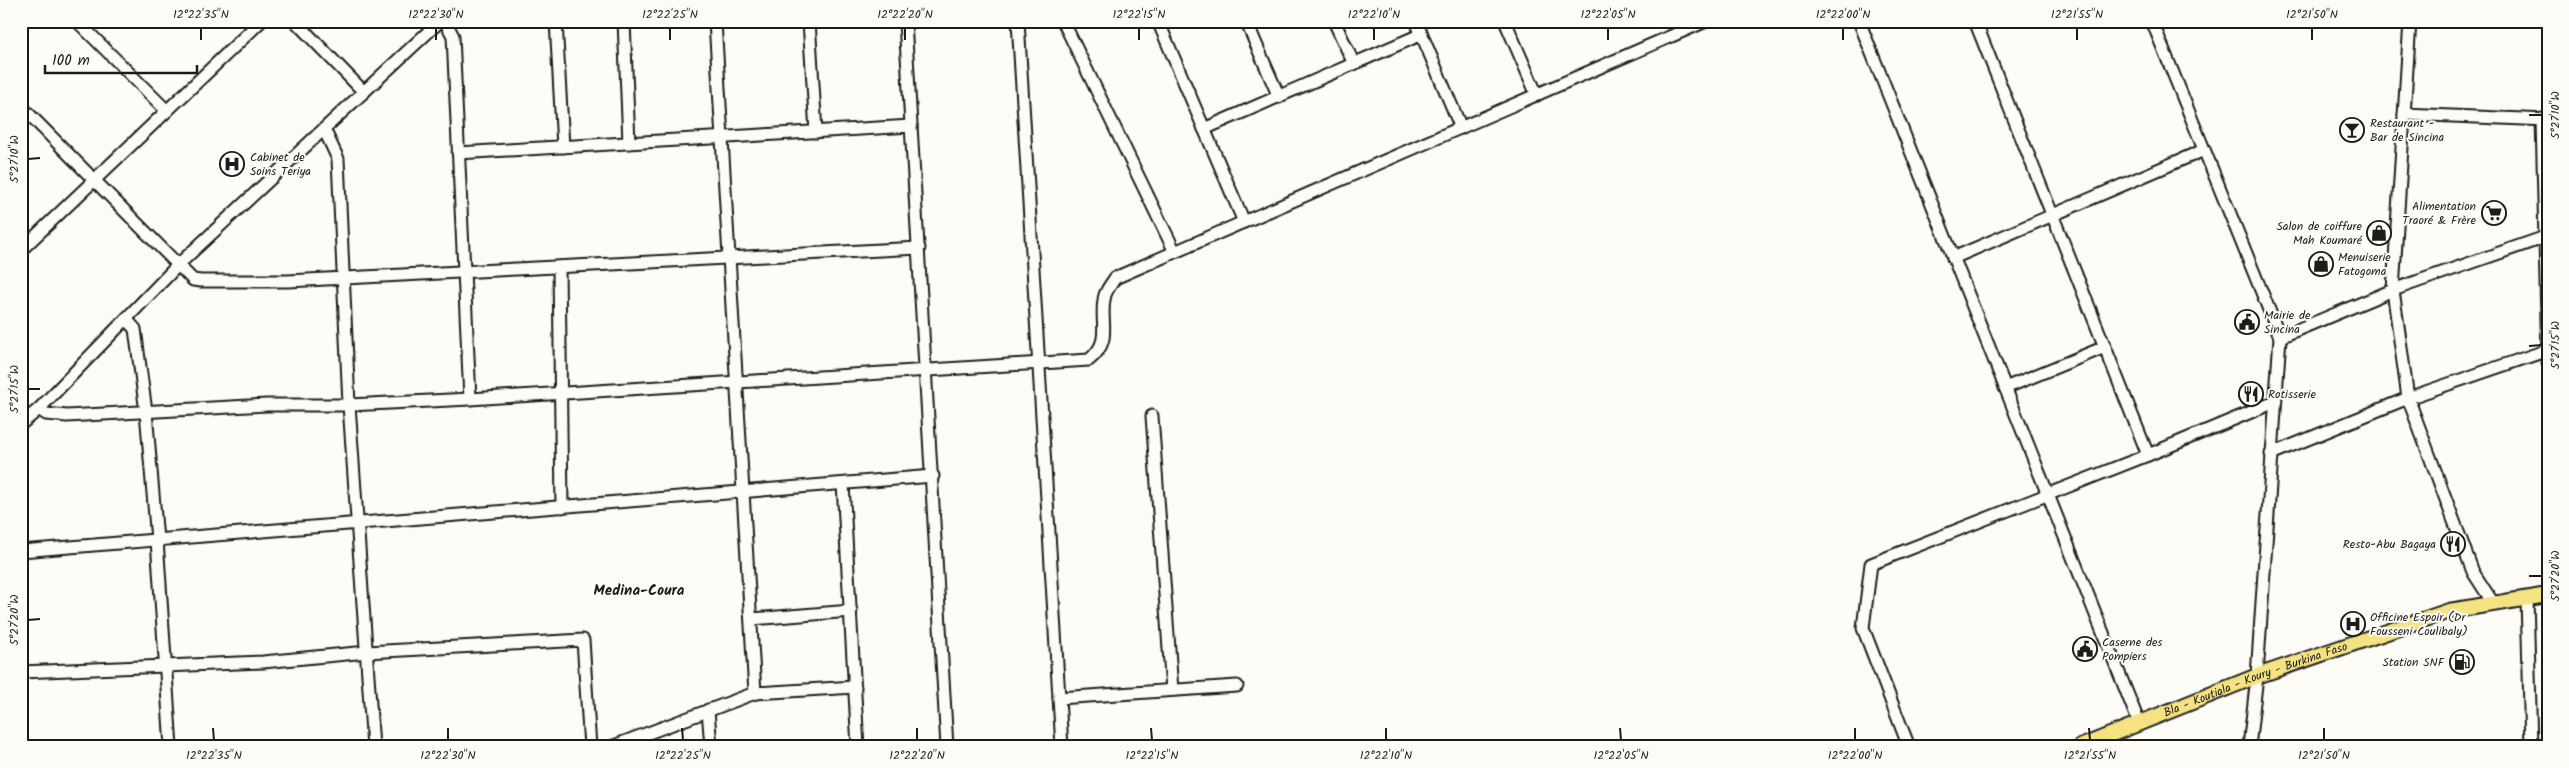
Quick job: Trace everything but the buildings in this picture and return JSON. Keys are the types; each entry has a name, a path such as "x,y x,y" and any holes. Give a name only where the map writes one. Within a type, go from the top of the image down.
{"main road":[{"name":"Bla - Koutiala - Koury - Burkina Faso","path":"2080,747 2257,676 2448,611 2548,595"}],"street":[{"path":"77,21 167,111"},
{"path":"22,247 261,21"},
{"path":"295,21 364,92"},
{"path":"445,21 453,36 470,399"},
{"path":"556,21 563,147"},
{"path":"624,21 629,143"},
{"path":"715,21 755,693"},
{"path":"809,21 816,132"},
{"path":"905,21 933,476 947,747"},
{"path":"1018,21 1062,747"},
{"path":"1063,21 1175,252"},
{"path":"1158,21 1244,222"},
{"path":"1246,21 1279,96"},
{"path":"1334,21 1354,64"},
{"path":"1416,21 1462,128"},
{"path":"1505,21 1537,95"},
{"path":"39,409 46,414 67,416 267,405 349,405 470,399 735,380 926,372 1089,360 1100,351 1104,338 1105,295 1115,278 1706,21"},
{"path":"1859,21 2139,724"},
{"path":"1975,21 2148,455"},
{"path":"2152,21 2280,337 2257,676 2250,747"},
{"path":"2410,21 2393,290 2408,398 2474,572 2493,604"},
{"path":"21,424 39,409 179,264 364,92 433,24"},
{"path":"1204,129 1422,34"},
{"path":"21,106 96,179 193,280 288,282 919,248"},
{"path":"2404,114 2545,119 2548,362"},
{"path":"458,154 911,126"},
{"path":"324,129 338,159 349,405 373,747"},
{"path":"1953,258 2204,150"},
{"path":"2280,337 2393,290 2546,236"},
{"path":"559,267 559,393 562,507"},
{"path":"126,319 135,329 146,412 171,747"},
{"path":"2005,388 2105,348"},
{"path":"2271,454 2408,398 2548,350"},
{"path":"1908,747 1863,628 1871,564 2148,455 2275,402"},
{"path":"1152,416 1172,690"},
{"path":"21,551 933,476"},
{"path":"844,484 858,747"},
{"path":"2527,598 2531,747"},
{"path":"752,619 851,611"},
{"path":"21,672 263,662 367,652 583,640 590,747"},
{"path":"1060,698 1237,686"},
{"path":"611,747 755,693 855,687"},
{"path":"708,710 711,747"}],"place":[{"name":"Restaurant - Bar de Sincina","path":"2352,130"},
{"name":"Cabinet de Soins Teriya","path":"232,164"},
{"name":"Alimentation Traoré & Frère","path":"2494,213"},
{"name":"Salon de coiffure Mah Koumaré","path":"2379,233"},
{"name":"Menuiserie Fatogoma","path":"2321,264"},
{"name":"Mairie de Sincina","path":"2247,322"},
{"name":"Rotisserie","path":"2251,394"},
{"name":"Resto-Abu Bagaya","path":"2453,544"},
{"name":"Officine Espoir (Dr Fousseni Coulibaly)","path":"2353,624"},
{"name":"Caserne des Pompiers","path":"2085,649"},
{"name":"Station SNF","path":"2462,662"}],"district":[{"name":"Medina-Coura","path":"639,590"}]}
